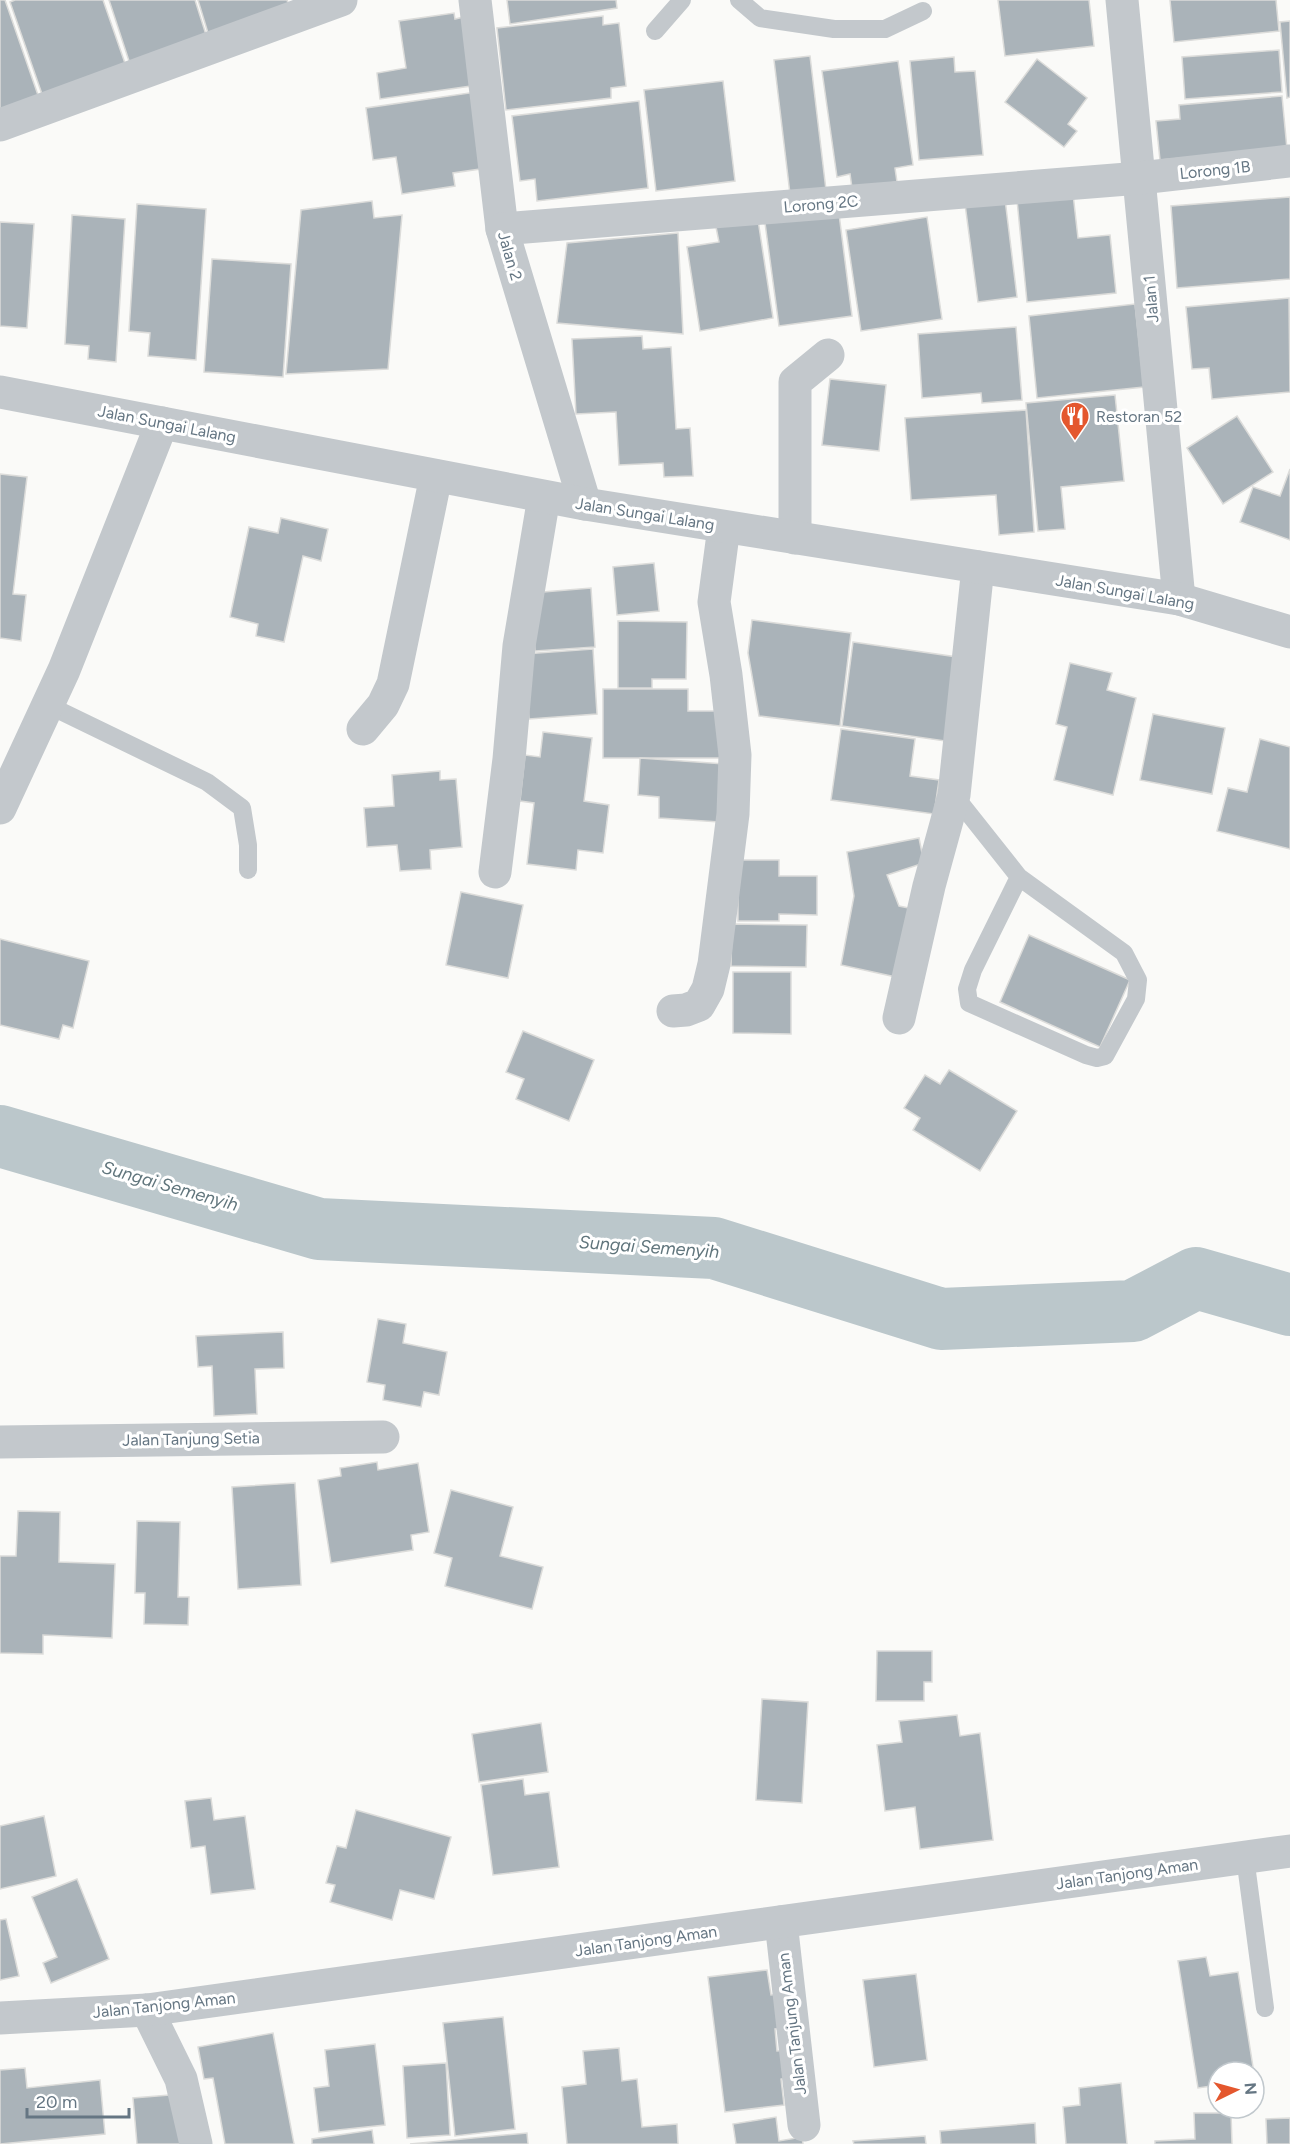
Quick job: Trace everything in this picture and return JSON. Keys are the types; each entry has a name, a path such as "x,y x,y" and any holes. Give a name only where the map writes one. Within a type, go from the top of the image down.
{"street":[{"path":"0,126 341,0"},
{"name":"Jalan 2","path":"475,0 502,229 585,504"},
{"name":"Jalan 1","path":"1122,0 1179,599"},
{"name":"Lorong 1B","path":"1140,178 1290,161"},
{"name":"Lorong 2C","path":"502,229 1140,178"},
{"path":"795,538 795,382 828,355"},
{"name":"Jalan Sungai Lalang","path":"0,392 544,497 1179,599 1290,632"},
{"path":"0,808 64,669 162,423"},
{"path":"363,729 383,705 393,684 435,476"},
{"path":"495,872 509,759 519,646 544,497"},
{"path":"673,1011 686,1010 699,1005 708,989 717,941 733,814 735,755 726,675 714,602 724,527"},
{"path":"899,1018 929,886 954,795 978,567"},
{"name":"Jalan Tanjung Setia","path":"0,1442 383,1437"},
{"name":"Jalan Tanjong Aman","path":"0,2018 147,2010 1290,1851"},
{"name":"Jalan Tanjung Aman","path":"781,1922 804,2125"},
{"path":"147,2010 181,2079 196,2144"}],"lane":[{"path":"655,31 682,0"},
{"path":"739,0 760,18 834,28 885,29 923,11"},
{"path":"48,705 207,782 242,808 248,845 248,870"},
{"path":"954,795 1019,877 1124,953 1138,980 1136,999 1105,1056 1097,1058 1086,1055 969,1003 967,989 973,970 1019,877"},
{"path":"1245,1857 1265,2008"}],"building":[{"path":"0,0 5,0 39,98 0,111"},
{"path":"15,0 103,0 127,69 43,97 10,2"},
{"path":"109,0 195,0 208,41 131,67"},
{"path":"198,0 287,0 289,6 208,33"},
{"path":"507,0 616,0 617,8 510,24"},
{"path":"998,0 1089,0 1094,46 1005,56"},
{"path":"1170,0 1276,0 1279,31 1174,42"},
{"path":"454,13 455,19 468,16 478,85 380,99 377,73 406,68 399,21"},
{"path":"603,16 603,25 619,23 626,86 611,88 611,98 506,110 497,28"},
{"path":"1290,21 1290,97 1287,98 1280,22"},
{"path":"1279,50 1282,92 1185,99 1182,57"},
{"path":"810,56 826,190 790,194 774,60"},
{"path":"954,57 955,72 975,71 983,155 919,160 910,61"},
{"path":"1037,59 1087,98 1068,124 1077,131 1064,147 1005,102"},
{"path":"898,61 913,165 895,168 897,182 852,188 850,174 837,177 822,71"},
{"path":"723,81 735,181 656,191 644,90"},
{"path":"476,92 487,168 453,173 455,186 402,194 396,157 373,160 366,108"},
{"path":"1282,96 1287,149 1160,160 1156,121 1180,119 1179,105"},
{"path":"639,101 648,188 537,201 535,179 520,181 512,116"},
{"path":"1073,194 1078,238 1110,235 1116,293 1027,302 1017,200"},
{"path":"1290,197 1290,279 1177,288 1171,206"},
{"path":"1005,199 1017,297 978,302 965,204"},
{"path":"372,201 374,218 402,215 388,369 286,374 301,210"},
{"path":"137,204 206,209 196,360 148,356 150,333 129,331"},
{"path":"839,214 852,316 779,326 765,223"},
{"path":"72,215 125,219 116,362 88,359 89,346 65,344"},
{"path":"927,217 942,319 861,331 846,230"},
{"path":"758,220 773,318 700,331 687,247 719,242 716,227"},
{"path":"0,222 34,224 27,328 0,326"},
{"path":"678,233 683,334 557,323 567,243"},
{"path":"212,259 291,264 283,377 204,372"},
{"path":"1289,298 1290,392 1212,399 1209,368 1192,369 1186,307"},
{"path":"1135,304 1144,387 1037,398 1029,316"},
{"path":"1016,327 1022,400 982,403 981,393 922,398 918,334"},
{"path":"642,336 643,349 671,347 676,429 690,428 693,476 664,477 663,463 619,465 616,412 576,414 572,339"},
{"path":"830,379 886,385 879,451 822,445"},
{"name":"Restoran 52","path":"1115,395 1124,481 1061,487 1065,529 1038,531 1026,403"},
{"path":"1026,410 1034,532 999,535 996,495 911,500 905,418"},
{"path":"1237,416 1273,472 1223,504 1187,448"},
{"path":"1290,469 1290,540 1240,522 1253,487 1280,496"},
{"path":"0,474 27,477 13,594 26,595 21,641 0,638"},
{"path":"281,518 328,529 321,561 303,556 284,642 256,636 258,624 230,617 249,527 278,533"},
{"path":"654,563 659,611 617,615 613,567"},
{"path":"591,588 595,647 535,651 531,593"},
{"path":"752,620 851,633 840,726 759,716 748,653"},
{"path":"618,621 687,622 686,679 652,679 652,688 618,688"},
{"path":"853,642 957,657 945,741 842,726"},
{"path":"593,649 597,714 529,719 524,654"},
{"path":"1070,663 1112,673 1107,690 1136,698 1113,795 1054,780 1067,727 1056,724"},
{"path":"603,689 688,689 688,711 725,711 726,758 603,758"},
{"path":"1153,714 1225,728 1212,794 1140,780"},
{"path":"841,729 915,739 910,776 939,780 934,814 831,800"},
{"path":"543,732 592,738 584,801 609,805 603,853 578,850 576,870 527,864 534,803 520,801 525,755 540,757"},
{"path":"1260,739 1290,747 1290,849 1217,831 1228,788 1247,792"},
{"path":"640,758 739,765 735,823 659,818 659,797 638,795"},
{"path":"440,771 440,780 456,779 462,847 430,850 431,869 400,871 397,845 367,847 364,808 394,806 392,775"},
{"path":"919,838 924,863 887,875 899,906 919,910 905,979 841,965 854,896 847,852"},
{"path":"738,860 779,860 779,876 817,876 817,915 779,914 779,921 738,921"},
{"path":"461,892 523,905 508,978 446,965"},
{"path":"732,924 807,925 806,967 731,966"},
{"path":"1029,935 1130,980 1100,1047 1000,1002"},
{"path":"0,939 89,961 73,1028 63,1025 59,1039 0,1025"},
{"path":"733,972 791,972 791,1034 733,1033"},
{"path":"523,1031 594,1060 569,1121 516,1099 524,1079 506,1072"},
{"path":"949,1070 1017,1111 980,1171 913,1130 920,1118 904,1108 925,1075 940,1084"},
{"path":"378,1319 406,1324 403,1343 447,1352 439,1395 424,1392 421,1407 383,1400 385,1385 367,1382"},
{"path":"283,1332 284,1368 255,1369 257,1414 214,1416 212,1366 198,1367 196,1336"},
{"path":"377,1462 378,1470 418,1463 429,1532 411,1535 413,1550 331,1563 318,1480 341,1476 340,1468"},
{"path":"295,1483 301,1585 238,1589 232,1487"},
{"path":"451,1490 513,1507 500,1556 543,1567 532,1609 445,1586 452,1558 434,1553"},
{"path":"18,1511 60,1512 59,1562 115,1564 112,1638 43,1635 43,1654 0,1653 0,1556 16,1556"},
{"path":"137,1521 180,1522 178,1597 189,1597 188,1625 144,1624 145,1593 135,1593"},
{"path":"877,1651 932,1651 932,1682 924,1682 924,1701 876,1701"},
{"path":"762,1699 808,1702 802,1803 756,1800"},
{"path":"957,1715 960,1736 980,1733 993,1840 920,1849 915,1807 885,1811 877,1745 902,1742 899,1721"},
{"path":"541,1723 548,1772 479,1782 472,1734"},
{"path":"523,1779 525,1795 549,1792 559,1867 493,1875 481,1785"},
{"path":"211,1798 214,1820 245,1816 255,1889 211,1894 205,1846 191,1848 185,1801"},
{"path":"356,1810 451,1837 434,1899 400,1890 392,1920 330,1902 335,1885 326,1883 337,1846 346,1848"},
{"path":"44,1816 56,1876 0,1889 0,1826"},
{"path":"77,1879 109,1959 51,1983 43,1963 57,1957 32,1897"},
{"path":"6,1919 19,1976 0,1980 0,1920"},
{"path":"1206,1957 1210,1976 1238,1972 1252,2060 1206,2060 1206,2087 1198,2088 1178,1961"},
{"path":"767,1970 771,1995 780,1994 784,2028 775,2029 777,2051 788,2050 791,2077 781,2079 784,2105 725,2112 708,1977"},
{"path":"916,1974 927,2060 874,2067 863,1980"},
{"path":"503,2017 515,2129 455,2136 443,2023"},
{"path":"273,2033 294,2144 225,2144 213,2078 204,2079 198,2047"},
{"path":"375,2044 385,2125 319,2132 314,2088 329,2086 325,2050"},
{"path":"619,2048 622,2081 637,2079 642,2127 677,2124 678,2144 567,2144 562,2087 586,2084 583,2051"},
{"path":"446,2063 450,2135 407,2138 403,2066"},
{"path":"25,2068 27,2088 100,2080 105,2134 0,2144 0,2070"},
{"path":"1121,2083 1127,2144 1066,2144 1063,2107 1080,2105 1079,2088"},
{"path":"182,2094 187,2144 137,2144 133,2098"},
{"path":"1194,2113 1206,2113 1206,2120 1231,2120 1232,2144 1155,2144 1155,2141 1195,2139"},
{"path":"776,2117 779,2141 802,2137 803,2144 736,2144 733,2124"},
{"path":"1290,2118 1290,2144 1267,2144 1266,2119"},
{"path":"1035,2123 1036,2144 941,2144 940,2131"},
{"path":"372,2130 374,2144 312,2144 312,2139"},
{"path":"527,2133 528,2144 410,2144"},
{"path":"925,2136 926,2144 854,2144 853,2141"}],"waterway":[{"name":"Sungai Semenyih","path":"0,1136 319,1229 714,1248 941,1319 1133,1311 1196,1278 1290,1305"}],"place":[{"name":"Restoran 52","path":"1075,442"}]}
